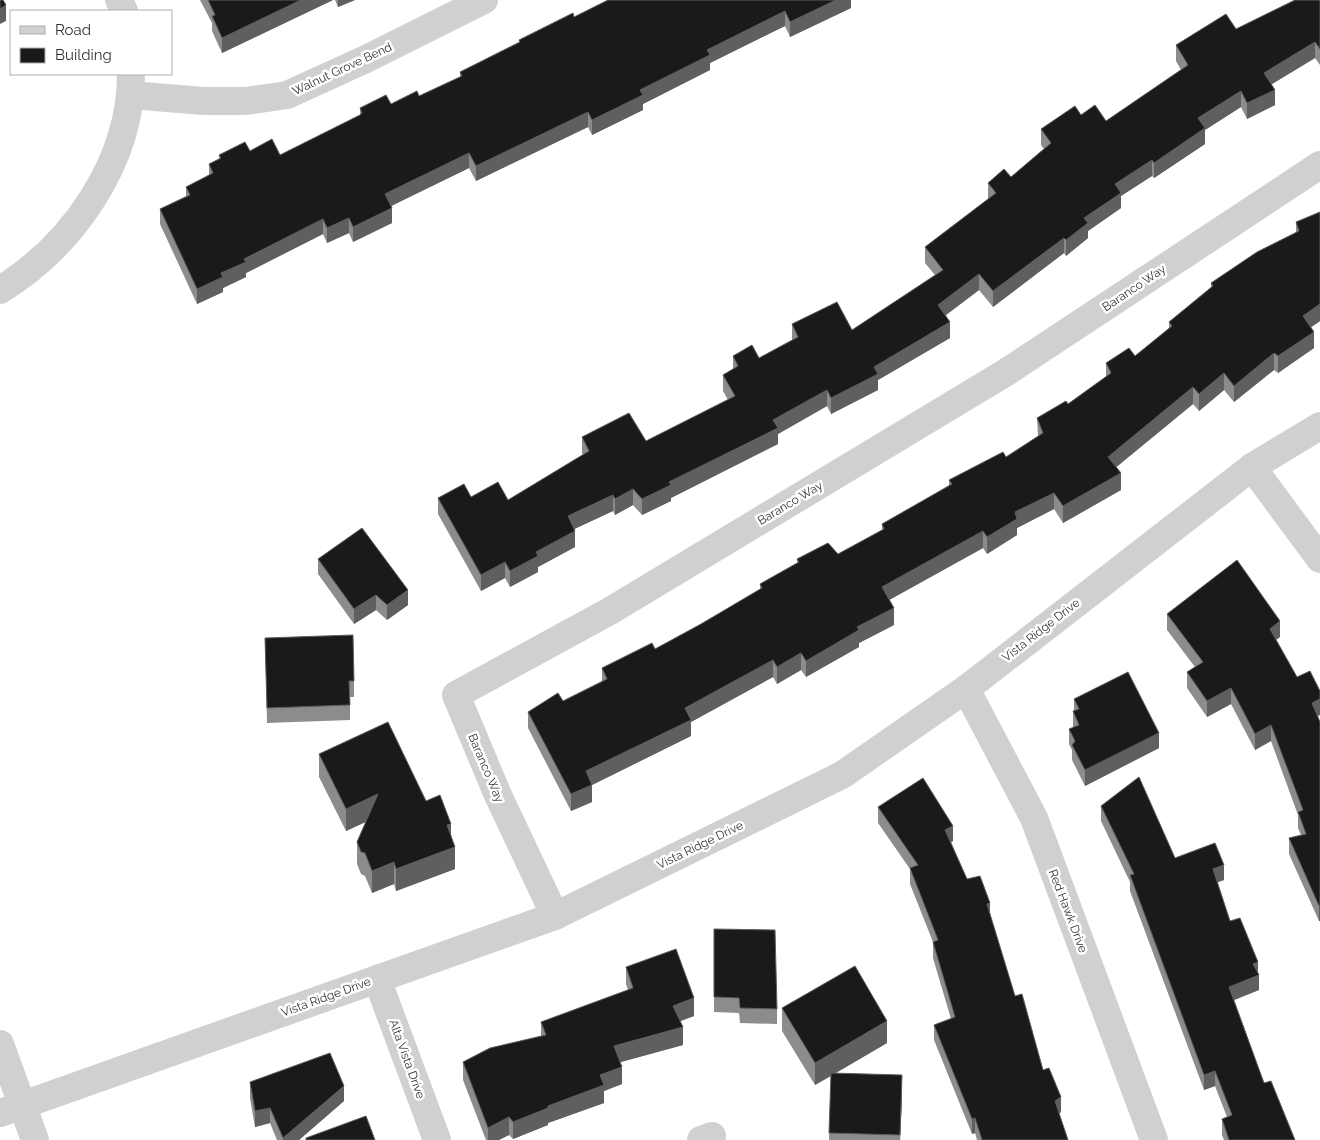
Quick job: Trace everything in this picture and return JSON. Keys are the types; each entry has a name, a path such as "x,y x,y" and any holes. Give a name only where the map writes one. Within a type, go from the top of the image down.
{"street":[{"name":"Walnut Grove Bend","path":"130,84 203,101 246,101 287,95 366,59 484,0"},
{"path":"0,290 22,276 66,236 92,200 117,147 130,84"},
{"name":"Baranco Way","path":"555,916 497,793 456,695 610,611 1005,373 1320,165"},
{"name":"Vista Ridge Drive","path":"11,1109 555,916 842,775 966,689 1252,466 1320,426"},
{"path":"1252,466 1320,559"},
{"name":"Red Hawk Drive","path":"966,689 1034,818 1154,1140"},
{"name":"Alta Vista Drive","path":"377,979 437,1140"},
{"path":"0,1044 11,1109 35,1140"}],"building":[{"path":"0,0 3,0 6,5 0,9"},
{"path":"208,0 301,0 222,38 212,16 215,15"},
{"path":"608,0 836,0 790,22 785,11 707,50 710,55 640,90 643,95 592,120 588,112 476,166 469,153 385,194 392,208 353,227 349,218 327,228 323,219 244,259 246,262 221,273 223,277 197,289 160,209 190,195 186,187 213,173 209,164 221,158 219,155 245,142 250,151 272,139 280,155 360,115 362,113 360,108 386,95 391,104 417,91 419,96 462,76 460,72 520,42 519,40 573,13 574,17"},
{"path":"1295,0 1320,0 1320,49 1315,42 1264,73 1275,90 1247,103 1241,91 1198,118 1205,128 1154,163 1152,160 1115,184 1121,193 1084,218 1088,223 1066,240 1064,238 993,291 979,274 938,305 950,322 874,367 878,374 831,398 827,390 773,420 778,428 669,482 671,485 642,499 633,489 615,499 613,495 568,516 575,531 536,552 538,556 510,571 505,562 481,575 438,498 464,484 471,497 498,482 508,500 589,451 582,437 629,413 646,441 735,396 723,375 738,366 733,356 752,345 759,358 798,337 792,324 837,302 852,330 943,270 925,247 996,193 988,183 1004,169 1011,177 1051,143 1041,129 1075,106 1081,115 1095,105 1106,121 1188,65 1176,45 1226,14 1236,29"},
{"path":"1320,212 1320,304 1303,316 1314,332 1278,356 1274,353 1234,386 1224,373 1199,394 1193,387 1108,457 1121,473 1063,506 1054,493 1015,512 1017,519 987,537 983,531 882,587 894,608 857,627 859,630 806,661 801,653 777,667 773,660 685,708 691,720 586,771 592,785 571,794 528,712 558,693 563,701 607,679 602,668 652,643 655,649 701,624 762,588 760,584 799,562 797,559 828,543 838,554 884,529 882,524 952,484 949,480 1003,452 1006,457 1043,433 1037,418 1066,401 1068,404 1111,373 1106,363 1129,348 1135,356 1172,326 1169,322 1213,286 1211,283 1257,252 1299,231 1296,222"},
{"path":"362,528 408,590 387,605 376,595 354,609 318,559"},
{"path":"1237,560 1280,621 1270,629 1297,677 1310,671 1320,691 1320,699 1312,703 1320,722 1319,906 1289,838 1306,834 1298,812 1303,810 1271,725 1255,734 1231,688 1207,701 1187,672 1203,662 1167,614"},
{"path":"353,635 354,681 349,681 350,705 267,708 265,638"},
{"path":"1128,672 1159,733 1085,770 1072,745 1075,741 1069,729 1079,725 1073,711 1079,709 1074,699"},
{"path":"388,722 426,801 440,795 451,824 447,825 455,847 396,869 394,862 372,871 365,853 361,852 357,842 378,794 346,809 319,754"},
{"path":"1139,777 1175,858 1215,843 1224,865 1213,869 1230,921 1240,918 1258,962 1253,964 1259,975 1229,987 1264,1083 1271,1081 1295,1140 1229,1140 1222,1119 1232,1115 1215,1071 1204,1075 1130,875 1134,874 1101,806"},
{"path":"923,778 953,826 945,830 967,879 980,876 990,903 987,904 1015,996 1022,994 1043,1070 1049,1068 1061,1097 1055,1101 1068,1140 982,1140 975,1118 972,1119 934,1025 955,1017 933,942 938,940 910,868 918,865 878,807"},
{"path":"714,929 775,930 777,1009 740,1008 739,998 714,997"},
{"path":"676,949 694,998 673,1006 683,1027 614,1046 622,1067 600,1075 604,1085 548,1106 548,1108 513,1122 509,1117 488,1128 463,1062 490,1048 546,1035 541,1022 633,988 626,967"},
{"path":"855,966 887,1021 815,1063 782,1008"},
{"path":"330,1053 344,1086 283,1138 270,1108 255,1111 250,1082"},
{"path":"831,1073 902,1075 900,1135 829,1133"},
{"path":"366,1116 375,1140 306,1140 306,1138"}]}
